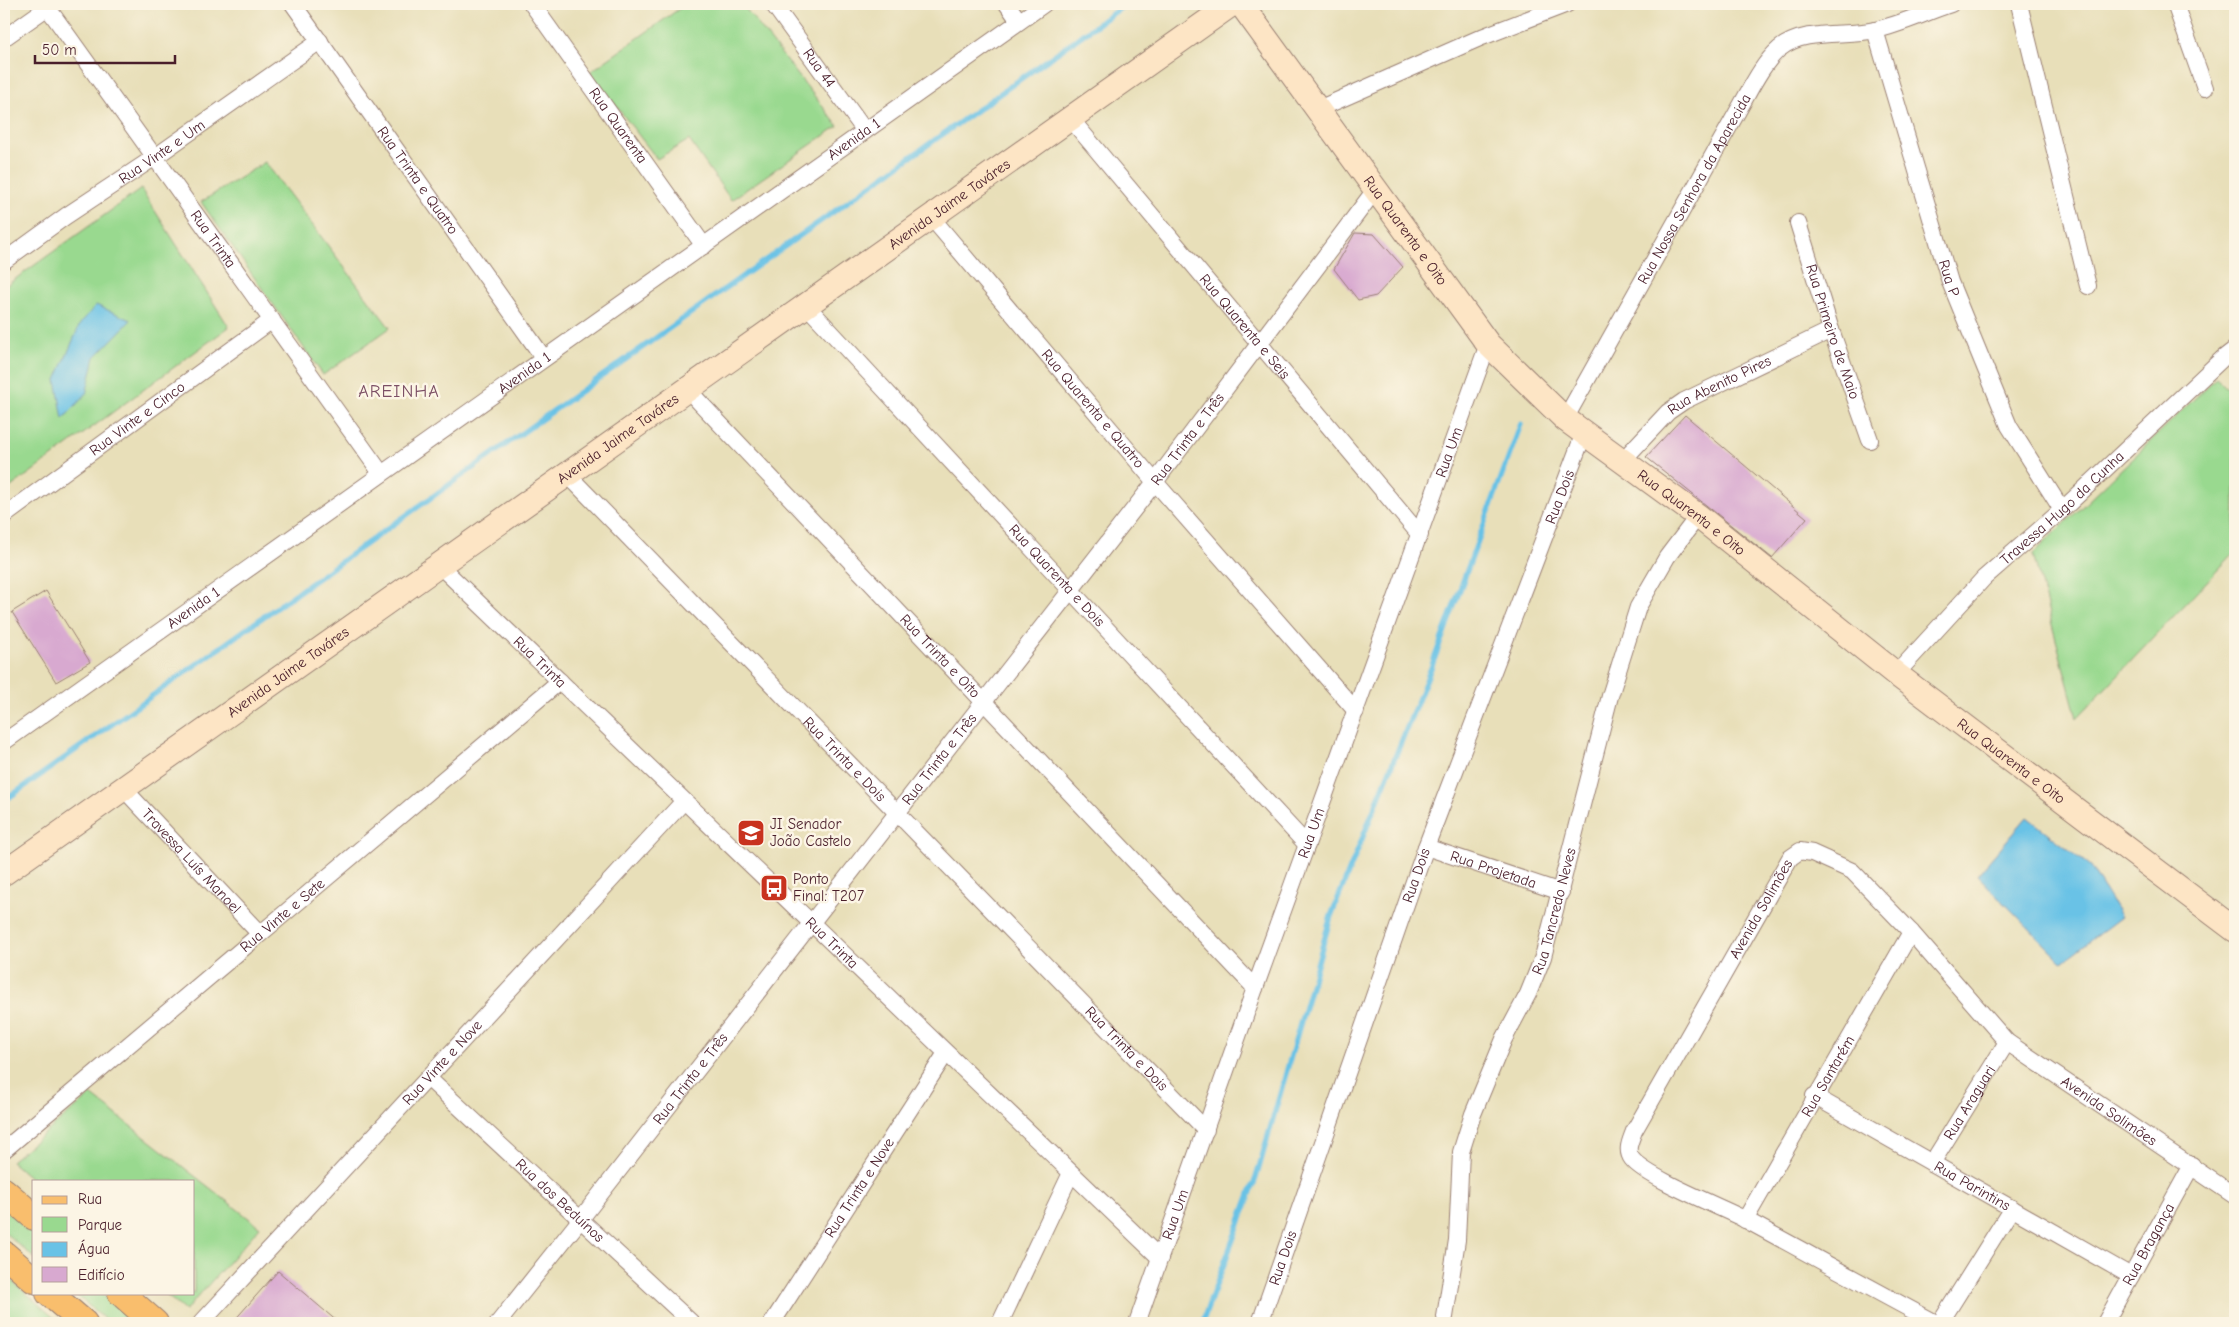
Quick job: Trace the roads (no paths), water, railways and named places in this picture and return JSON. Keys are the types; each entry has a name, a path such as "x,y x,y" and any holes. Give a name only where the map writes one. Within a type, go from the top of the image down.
{"main road":[{"path":"4,1191 32,1215"},
{"path":"4,1254 32,1278"},
{"path":"50,1294 84,1323"},
{"path":"122,1294 155,1323"}],"street":[{"name":"Rua Trinta e Quatro","path":"293,4 543,357"},
{"name":"Rua Quarenta","path":"532,4 704,246"},
{"name":"Rua 44","path":"773,4 866,131"},
{"path":"1007,4 1019,21"},
{"name":"Avenida 1","path":"4,742 543,357 704,246 1044,4"},
{"name":"Avenida Jaime Taváres","path":"4,873 1232,4"},
{"name":"Rua Quarenta e Oito","path":"1241,4 1316,110 1488,344 1575,426 1698,516 1896,674 2235,930"},
{"path":"1316,110 1482,37 1567,4"},
{"name":"Rua Nossa Senhora da Aparecida","path":"1575,426 1739,109 1761,72 1778,49 1792,40 1875,30 1951,4"},
{"path":"2019,4 2088,286"},
{"path":"2175,4 2206,88"},
{"path":"4,38 46,6"},
{"name":"Rua Trinta","path":"46,6 380,473"},
{"name":"Rua P","path":"1875,30 1950,282 2009,426 2062,510"},
{"name":"Rua Vinte e Um","path":"4,261 66,216 155,157 320,41"},
{"name":"Rua Quarenta e Seis","path":"1070,118 1420,535"},
{"name":"Rua Trinta e Três","path":"498,1323 812,924 1155,482 1375,190"},
{"name":"Rua Quarenta e Quatro","path":"931,216 1155,482 1356,711"},
{"name":"Rua Primeiro de Maio","path":"1798,223 1831,330 1870,440"},
{"name":"Rua Quarenta e Dois","path":"806,305 1307,845"},
{"name":"Rua Vinte e Cinco","path":"4,516 272,320"},
{"name":"Rua Abenito Pires","path":"1623,460 1668,412 1684,401 1831,330"},
{"name":"Rua Um","path":"1137,1323 1255,988 1488,344"},
{"name":"Travessa Hugo da Cunha","path":"1896,674 1984,578 2062,510 2222,359 2235,349"},
{"name":"Rua Trinta e Oito","path":"687,389 1255,988"},
{"name":"Rua Dois","path":"1260,1323 1575,426"},
{"name":"Rua Trinta e Dois","path":"567,474 1206,1130"},
{"name":"Rua Tancredo Neves","path":"1445,1317 1457,1240 1461,1152 1473,1114 1497,1056 1528,994 1543,957 1610,696 1638,607 1667,557 1698,516"},
{"name":"Rua Trinta","path":"438,565 1160,1258"},
{"name":"Rua Vinte e Sete","path":"4,1150 560,681"},
{"name":"Travessa Luís Manoel","path":"123,788 260,934"},
{"name":"Rua Vinte e Nove","path":"201,1323 684,801"},
{"name":"Rua Projetada","path":"1426,847 1561,892"},
{"name":"Avenida Solimões","path":"1936,1323 1745,1220 1651,1174 1633,1161 1628,1149 1634,1131 1790,858 1800,851 1812,853 1852,872 1911,932 2008,1042 2235,1196"},
{"name":"Rua Santarém","path":"1745,1220 1814,1096 1911,932"},
{"name":"Rua Araguari","path":"1932,1163 2008,1042"},
{"name":"Rua Trinta e Nove","path":"772,1323 946,1053"},
{"name":"Rua dos Beduínos","path":"428,1078 692,1323"},
{"name":"Rua Parintins","path":"1814,1096 2131,1276"},
{"name":"Rua Bragança","path":"2105,1323 2192,1166"},
{"path":"1000,1323 1071,1173"},
{"path":"1940,1323 2012,1208"}],"water":[{"path":"96,305 131,320 95,357 86,394 63,419 56,380 80,324"},
{"path":"2027,817 2090,866 2121,917 2062,962 1977,875"}],"waterway":[{"path":"4,801 1126,4"},
{"path":"1202,1323 1256,1178 1331,916 1431,668 1521,424"}],"place":[{"name":"JI Senador João Castelo","path":"751,833"},
{"name":"Ponto Final: T207","path":"774,888"}],"district":[{"name":"AREINHA","path":"399,391"}]}
